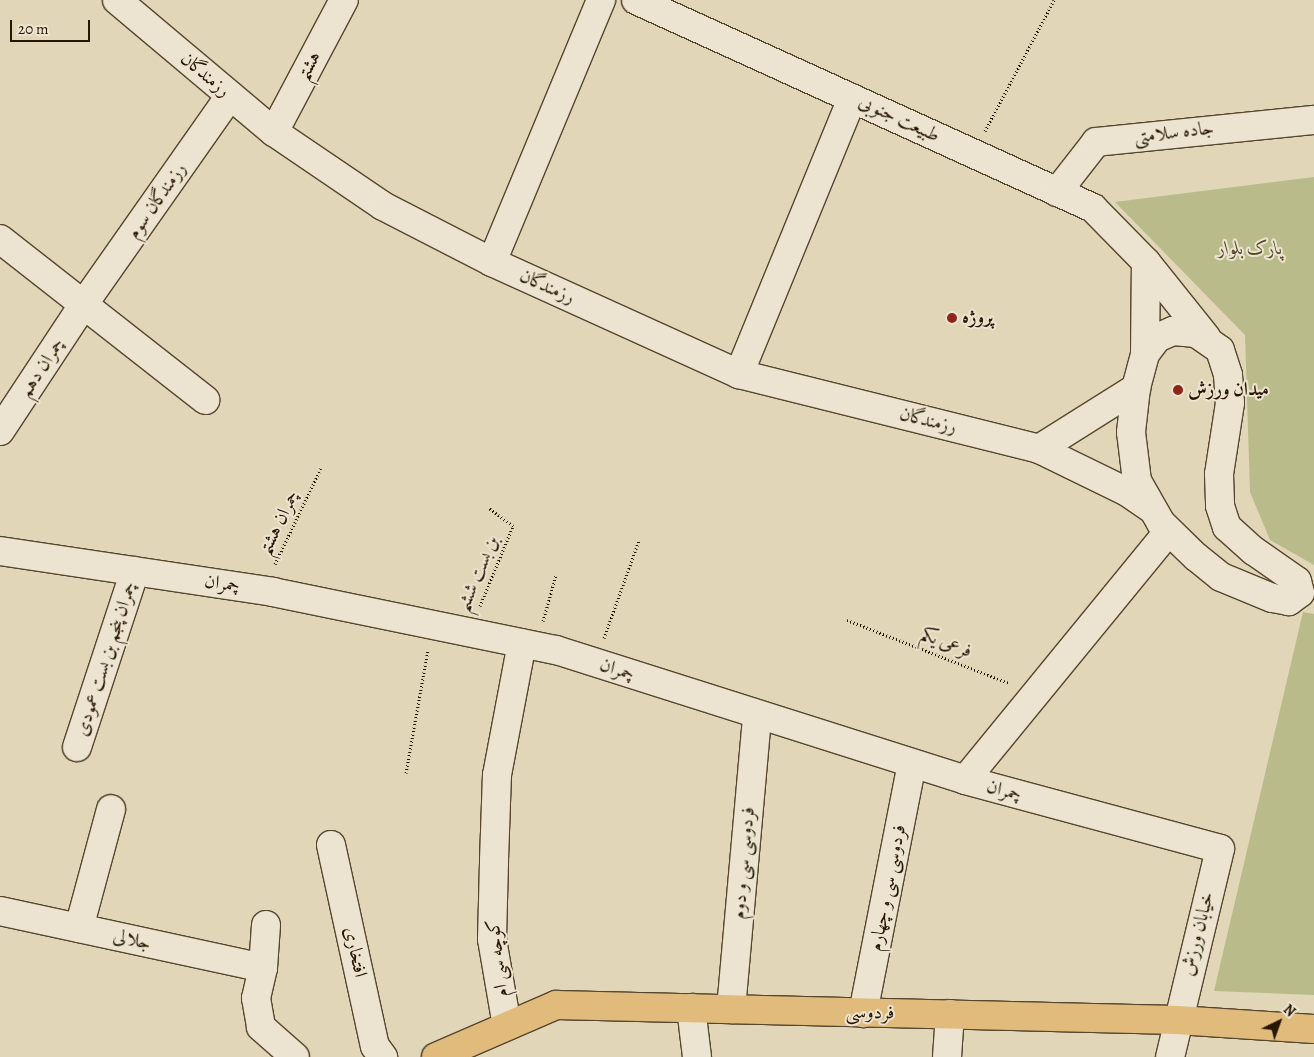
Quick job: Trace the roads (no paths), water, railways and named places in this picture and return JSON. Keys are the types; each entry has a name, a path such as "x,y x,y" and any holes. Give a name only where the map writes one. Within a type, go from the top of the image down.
{"main road":[{"name":"فردوسی","path":"436,1057 465,1051 507,1026 556,1005 1177,1020 1314,1029"}],"street":[{"name":"رزمندگان","path":"117,0 274,132 383,206 492,262 740,374 1039,449 1127,492 1152,509"},
{"name":"هشتم","path":"274,132 344,0"},
{"path":"492,262 601,0"},
{"name":"طبیعت جنوبی","path":"636,0 1093,208 1146,262 1206,337"},
{"name":"رزمندگان سوم","path":"83,305 230,96"},
{"path":"740,374 852,98"},
{"name":"جاده سلامتی","path":"1057,192 1096,142 1314,120"},
{"path":"0,239 205,400"},
{"path":"1145,354 1157,338 1173,331 1206,337 1220,350 1228,375 1230,403 1219,474 1222,513 1228,527 1254,551 1297,581 1307,594 1289,601 1272,598 1222,577 1168,532 1152,509 1137,481 1131,432 1136,388 1145,354 1146,262"},
{"name":"چمران دهم","path":"0,431 83,305"},
{"path":"1039,449 1136,388"},
{"path":"965,780 1168,532"},
{"name":"چمران","path":"0,551 262,590 529,644 595,662 757,716 965,780 1220,849"},
{"name":"چمران پنجم بن بست عمودی","path":"77,747 135,572"},
{"name":"کوچه سی ام","path":"507,1026 492,939 497,775 529,644"},
{"name":"فردوسی سی و دوم","path":"730,1009 757,716"},
{"name":"فردوسی سی و چهارم","path":"863,1013 912,764"},
{"path":"79,928 112,809"},
{"name":"افتخاری","path":"331,845 375,1046 383,1057"},
{"name":"خیابان ورزش","path":"1170,1057 1177,1020 1220,849"},
{"name":"جلالی","path":"0,911 263,968"},
{"path":"266,925 263,968 256,998 261,1027 295,1057"},
{"path":"691,1008 697,1057"},
{"path":"946,1057 950,1014"}],"place":[{"name":"پروژه","path":"952,318"},
{"name":"میدان ورزش","path":"1178,390"}],"park label":[{"name":"پارک بلوار","path":"1250,249"}]}
